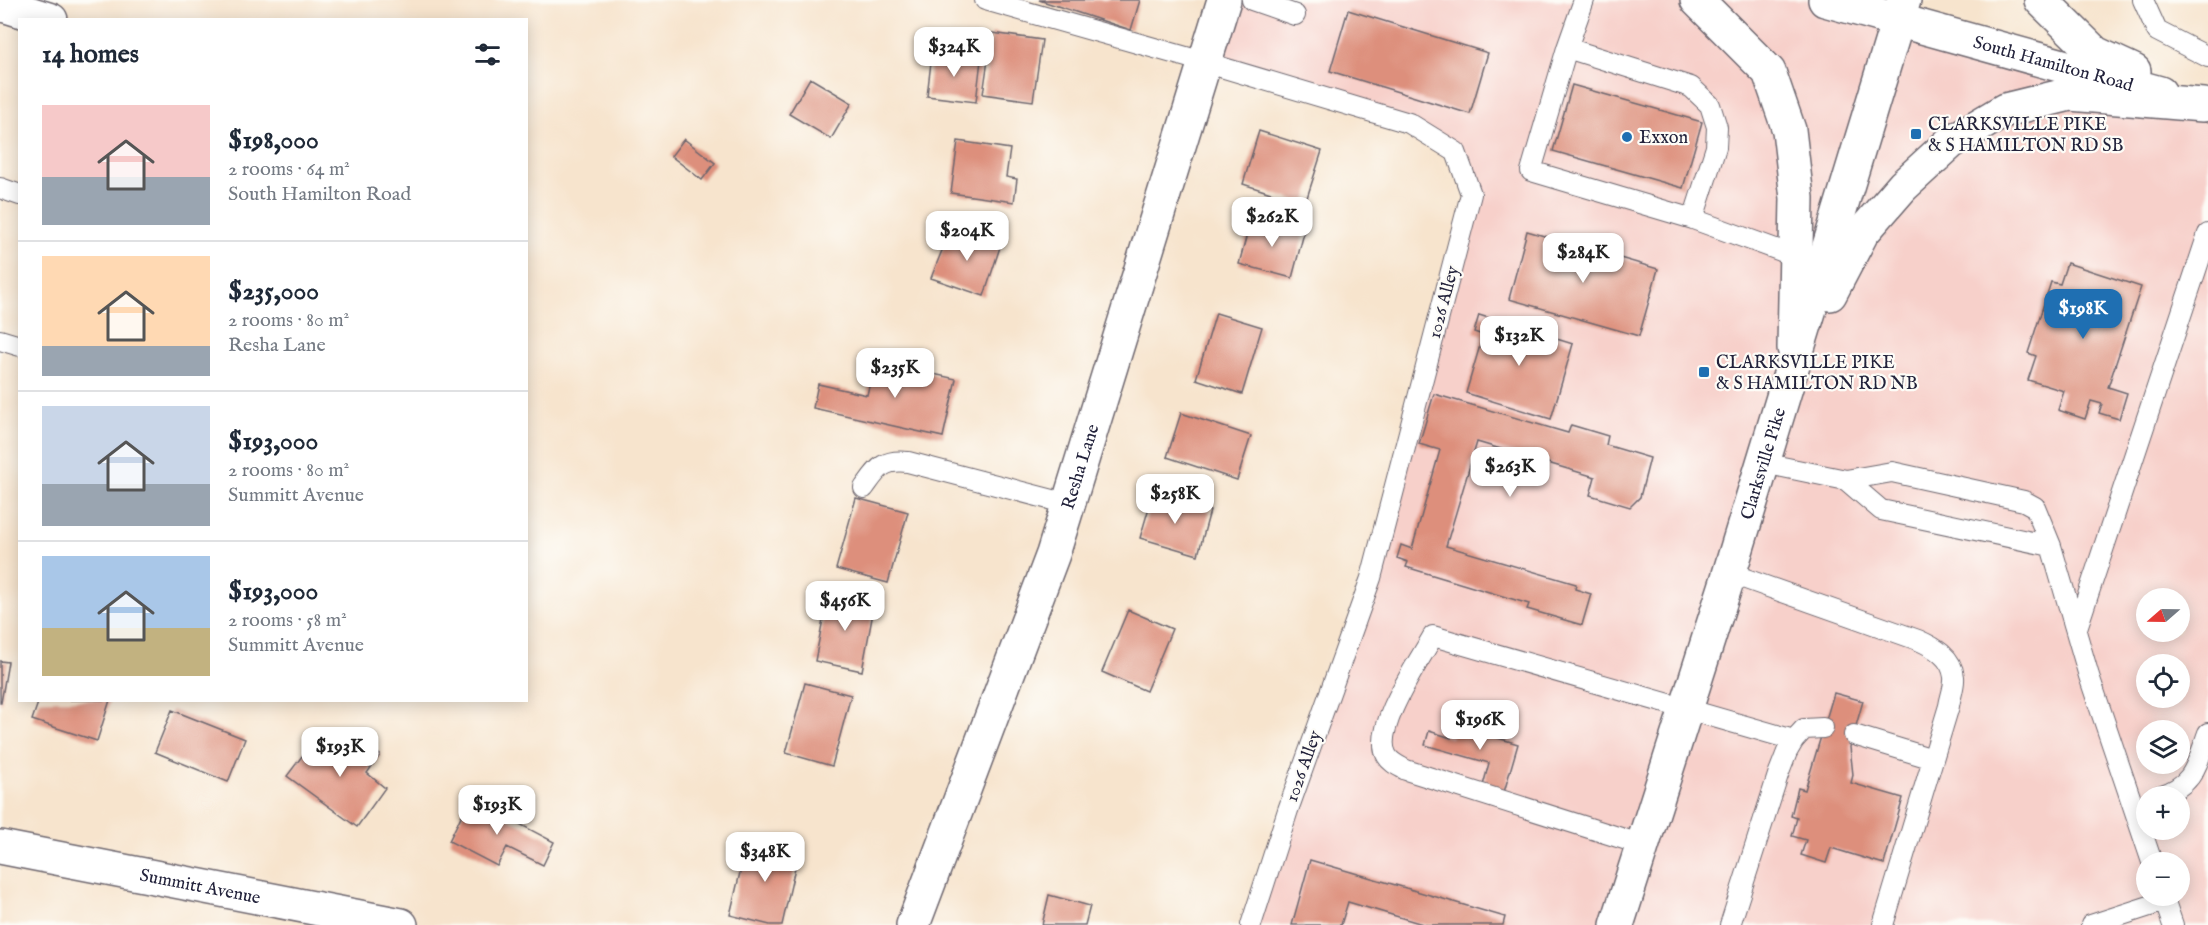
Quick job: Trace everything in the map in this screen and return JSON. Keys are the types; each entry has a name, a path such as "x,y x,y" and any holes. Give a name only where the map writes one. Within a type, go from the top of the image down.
{"main road":[{"name":"Resha Lane","path":"913,925 1053,554 1224,0"},
{"path":"1697,0 1769,72 1789,130 1797,198 1794,362"},
{"name":"South Hamilton Road","path":"1825,0 1901,10 2205,105"},
{"path":"2041,0 2095,53 2205,105"},
{"path":"0,4 45,18"},
{"name":"Clarksville Pike","path":"1617,925 1729,573 1901,10"},
{"path":"1794,362 1862,233 1903,186 1951,142 2005,110 2070,94 2205,105"},
{"name":"Summitt Avenue","path":"0,847 401,925"}],"lane":[{"name":"1026 Alley","path":"985,0 1408,123 1456,152 1471,194 1371,578 1288,810 1251,925"},
{"path":"1252,0 1295,15"},
{"path":"1584,0 1567,48 1531,171 1694,219 1795,256"},
{"path":"2143,0 2157,31 2208,57"},
{"path":"1567,48 1691,87 1710,105 1717,127 1716,147 1694,219"},
{"path":"0,188 18,194"},
{"path":"2076,631 2208,234"},
{"path":"0,340 18,345"},
{"path":"864,488 881,466 894,461 908,462 1068,504"},
{"path":"1763,463 1846,480 1892,472 2024,501 2036,507 2051,546 2076,631 2136,793"},
{"path":"1846,480 1881,510 2051,546"},
{"path":"1729,573 1918,640 1932,646 1947,659 1954,677 1949,706 1883,925"},
{"path":"1643,845 1406,770 1395,764 1387,756 1383,746 1383,733 1388,718 1433,636 1794,740"},
{"path":"1730,925 1786,752 1804,729 1823,728"},
{"path":"2181,786 2193,774 2208,733"},
{"path":"1854,735 1933,759"},
{"path":"2091,925 2142,906"},
{"path":"2167,906 2173,925"}],"shaded area":[{"path":"1224,0 1825,0 2208,106 2208,925 1251,925 1371,578 1471,194 1456,152 1409,123 1204,62"}],"building":[{"path":"1039,0 1140,0 1131,30"},
{"path":"1348,10 1488,53 1470,114 1330,71"},
{"path":"992,33 1042,40 1033,101 983,94"},
{"path":"932,54 981,60 976,102 927,96"},
{"path":"810,78 852,103 831,139 789,114"},
{"name":"Exxon","path":"1572,85 1702,122 1683,188 1553,151"},
{"path":"1259,131 1322,151 1305,204 1243,184"},
{"path":"684,139 715,163 702,180 671,156"},
{"path":"958,141 1010,149 1006,177 1017,179 1014,202 951,193"},
{"path":"1251,219 1304,233 1292,278 1239,264"},
{"path":"951,228 1001,244 984,296 931,278"},
{"path":"1527,231 1658,269 1639,336 1509,299"},
{"path":"2067,263 2141,287 2108,387 2127,393 2119,419 2099,413 2102,404 2091,401 2085,419 2058,410 2064,391 2028,380 2036,356 2028,353 2051,282 2060,284"},
{"path":"1216,313 1262,327 1242,394 1196,379"},
{"path":"1479,315 1573,344 1551,419 1466,393 1483,335 1474,332"},
{"path":"875,361 956,379 943,437 813,408 818,384 867,395"},
{"path":"1434,394 1568,433 1571,425 1608,436 1606,445 1650,458 1640,497 1630,507 1590,495 1595,477 1477,442 1446,546 1576,584 1575,589 1591,594 1582,625 1527,609 1529,604 1406,567 1408,562 1397,558 1401,545 1412,549 1440,450 1419,444"},
{"path":"1181,413 1251,436 1237,480 1167,457"},
{"path":"1153,494 1210,511 1198,555 1140,538"},
{"path":"856,498 908,512 888,583 836,569"},
{"path":"828,593 875,602 862,671 815,661"},
{"path":"1128,610 1172,629 1146,691 1102,672"},
{"path":"0,661 8,662 1,703 0,703"},
{"path":"805,683 851,695 832,766 786,753"},
{"path":"1834,693 1863,701 1850,747 1853,775 1851,783 1903,798 1884,864 1831,848 1826,863 1801,855 1806,840 1792,836 1797,818 1791,816 1798,788 1805,790"},
{"path":"38,702 109,702 97,741 32,720"},
{"path":"172,710 245,739 228,782 155,752"},
{"path":"1457,715 1492,724 1488,735 1518,744 1502,799 1481,793 1489,763 1425,745 1429,731 1451,738"},
{"path":"353,735 380,755 367,773 385,788 357,827 287,776 315,739 338,756"},
{"path":"470,798 554,842 543,865 507,847 497,866 449,841"},
{"path":"748,839 799,850 782,925 770,925 730,915"},
{"path":"1310,860 1505,917 1503,925 1426,925 1348,902 1341,925 1292,925"},
{"path":"1049,895 1090,906 1085,925 1042,925"}],"place":[{"name":"CLARKSVILLE PIKE & S HAMILTON RD SB","path":"1916,134"},
{"name":"Exxon","path":"1627,137"},
{"name":"CLARKSVILLE PIKE & S HAMILTON RD NB","path":"1704,372"}]}
